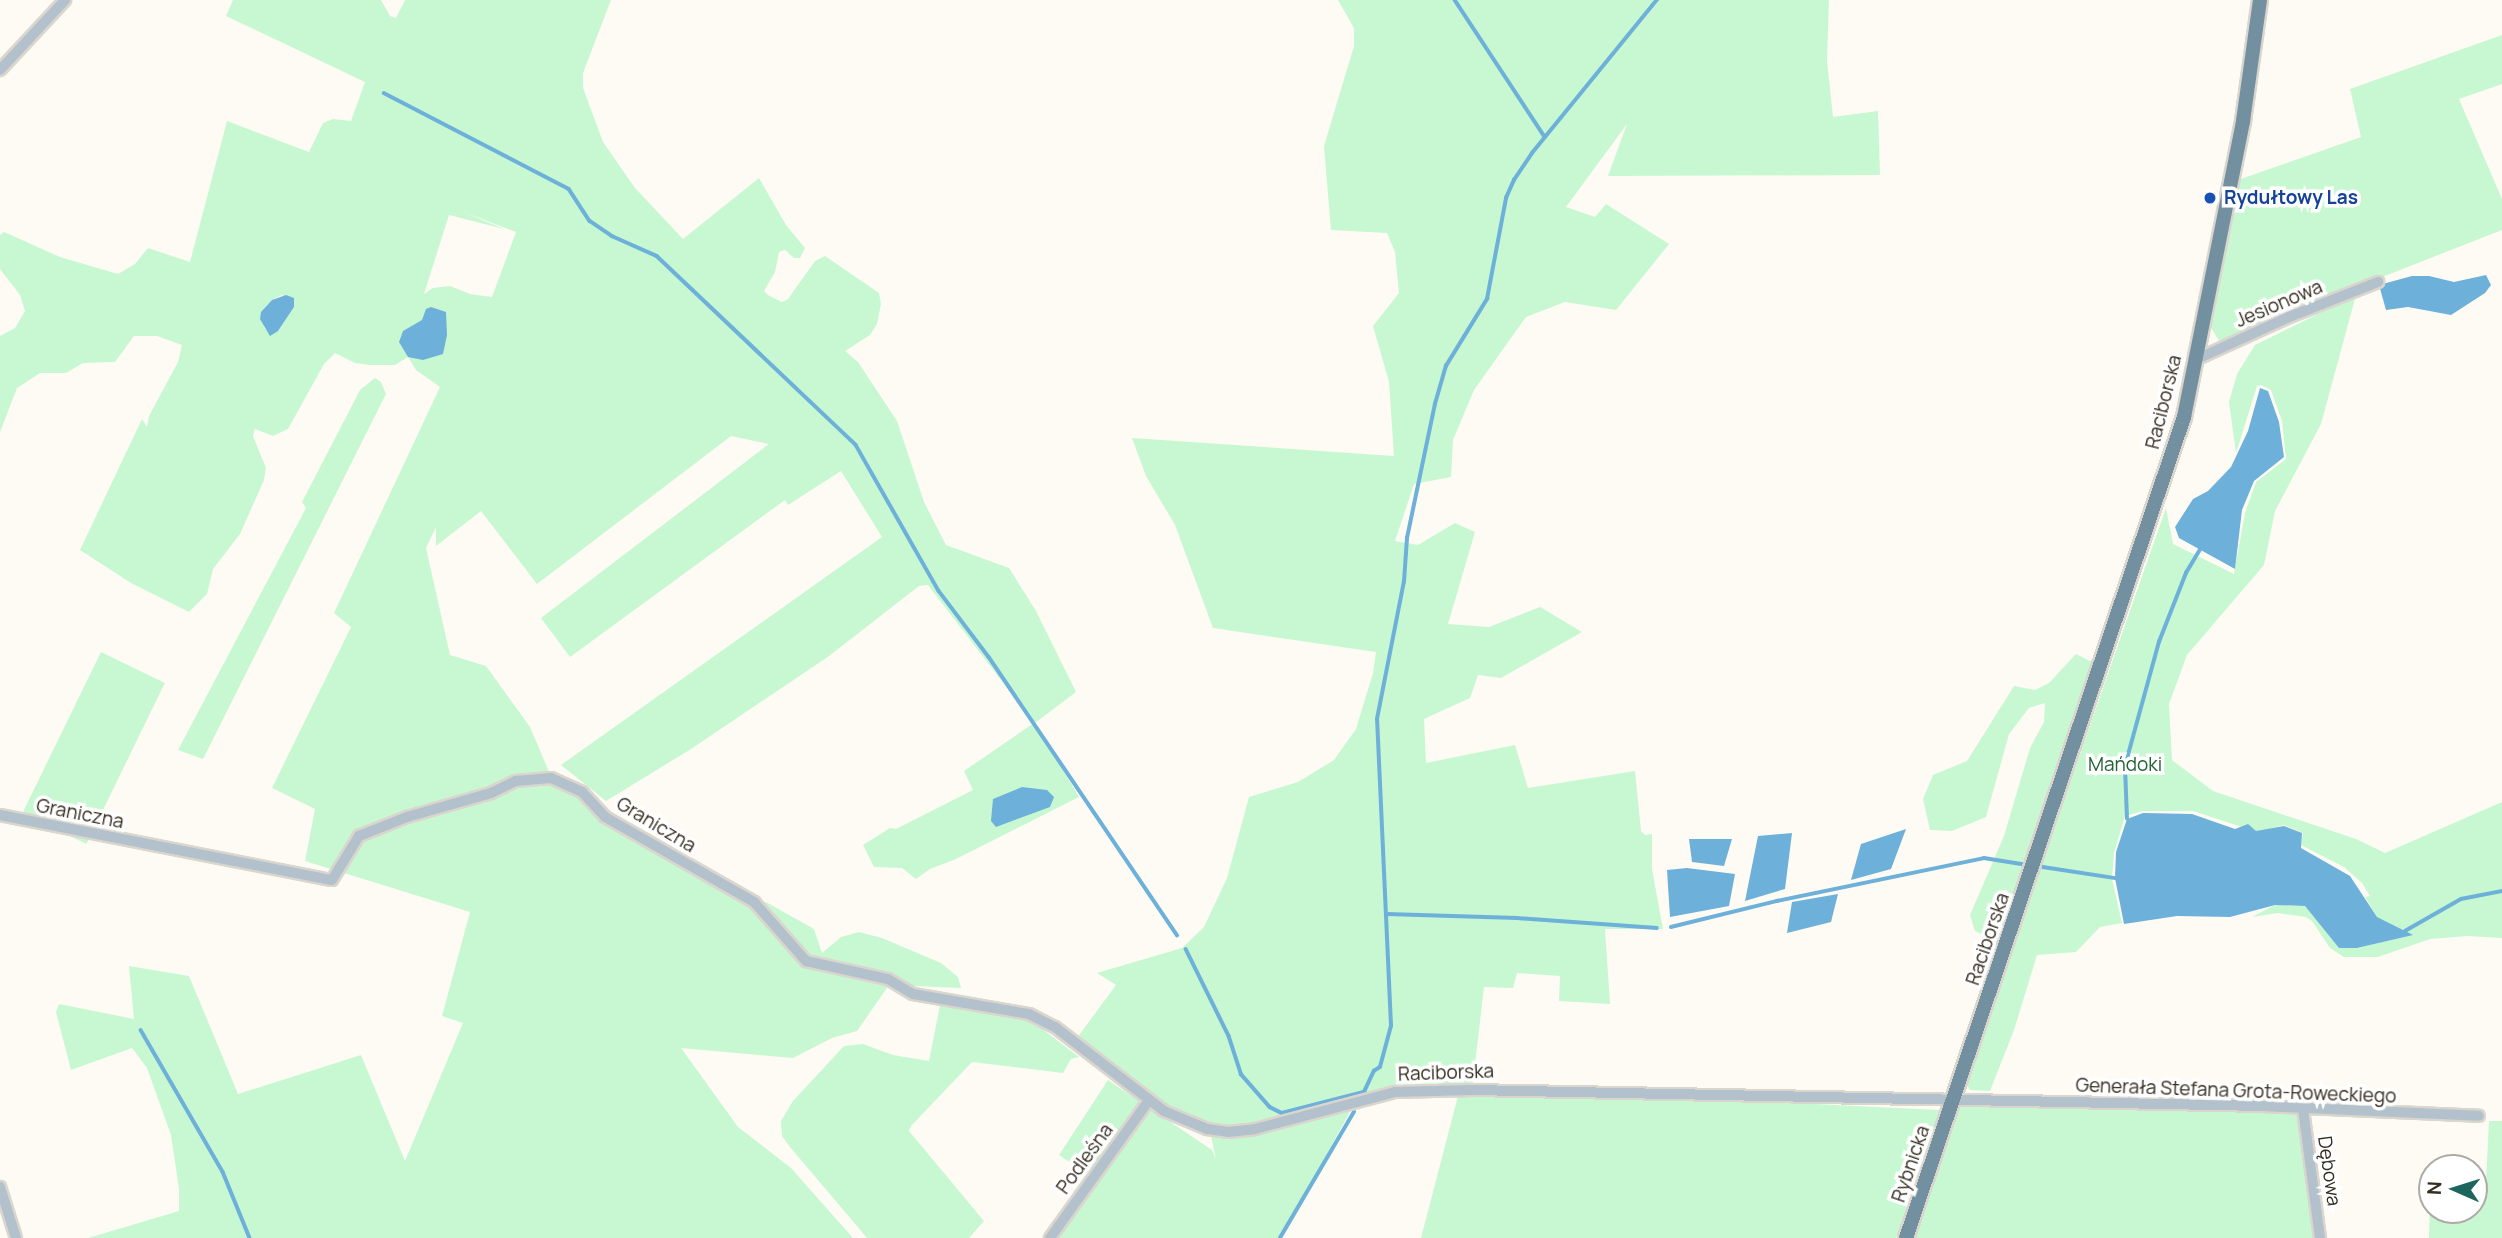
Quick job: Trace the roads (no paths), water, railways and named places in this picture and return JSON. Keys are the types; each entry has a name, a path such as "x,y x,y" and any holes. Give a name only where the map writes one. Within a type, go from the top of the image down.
{"main road":[{"name":"Raciborska","path":"1953,1102 2184,417 2243,121 2260,0"},
{"name":"Rybnicka","path":"1906,1238 1953,1102"}],"street":[{"path":"0,70 65,0"},
{"name":"Jesionowa","path":"2195,360 2378,282"},
{"name":"Graniczna","path":"0,815 332,880 359,836 407,817 491,793 516,781 551,778 582,792 605,817 754,902 806,961 888,979 913,994 1029,1014 1055,1027 1149,1100"},
{"name":"Raciborska","path":"1149,1100 1164,1111 1207,1129 1228,1132 1255,1129 1395,1092 1684,1093 1953,1102"},
{"name":"Podleśna","path":"1050,1238 1149,1100"},
{"name":"Generała Stefana Grota-Roweckiego","path":"1953,1102 2304,1109 2479,1116"},
{"name":"Dębowa","path":"2304,1109 2320,1238"},
{"path":"0,1187 16,1238"}],"water":[{"path":"2486,275 2491,285 2485,293 2451,315 2408,307 2386,310 2379,285 2412,276 2429,276 2454,282"},
{"path":"286,295 294,298 294,307 278,331 270,336 260,319 261,312 272,300"},
{"path":"431,307 446,312 447,335 443,354 423,360 408,357 399,342 403,331 422,320 426,309"},
{"path":"2260,388 2268,391 2279,422 2284,457 2254,481 2242,510 2235,569 2179,538 2175,527 2193,499 2208,491 2231,467 2248,431"},
{"path":"1022,787 1047,790 1054,797 1050,807 996,827 991,821 993,799"},
{"path":"2143,813 2192,814 2235,829 2248,824 2256,831 2284,826 2302,833 2301,848 2350,876 2377,917 2413,935 2357,948 2339,948 2305,906 2275,905 2230,917 2177,916 2124,924 2115,878 2116,852 2127,819"},
{"path":"1906,829 1891,869 1851,880 1861,844"},
{"path":"1792,833 1785,889 1745,901 1758,836"},
{"path":"1689,839 1732,839 1724,866 1692,862"},
{"path":"1687,868 1735,874 1729,906 1670,917 1667,870"},
{"path":"1838,894 1831,922 1787,933 1792,902"}],"waterway":[{"path":"1455,0 1545,137"},
{"path":"1186,949 1229,1036 1241,1074 1270,1107 1282,1113 1364,1092 1374,1071 1380,1067 1391,1026 1377,719 1404,582 1407,538 1435,404 1446,366 1487,299 1506,198 1514,180 1532,153 1657,0"},
{"path":"384,93 569,189 590,221 612,236 657,256 856,445 939,591 989,657 1177,935"},
{"path":"2127,819 2125,766 2159,642 2186,573 2200,550"},
{"path":"1671,927 1777,901 1984,858 2023,864"},
{"path":"2043,867 2115,878"},
{"path":"2405,931 2461,899 2502,891"},
{"path":"1387,914 1517,918 1657,928"},
{"path":"141,1030 223,1172 250,1238"},
{"path":"1280,1238 1354,1112"}],"place":[{"name":"Rydułtowy Las","path":"2210,198"}],"park label":[{"name":"Mańdoki","path":"2125,765"}]}
